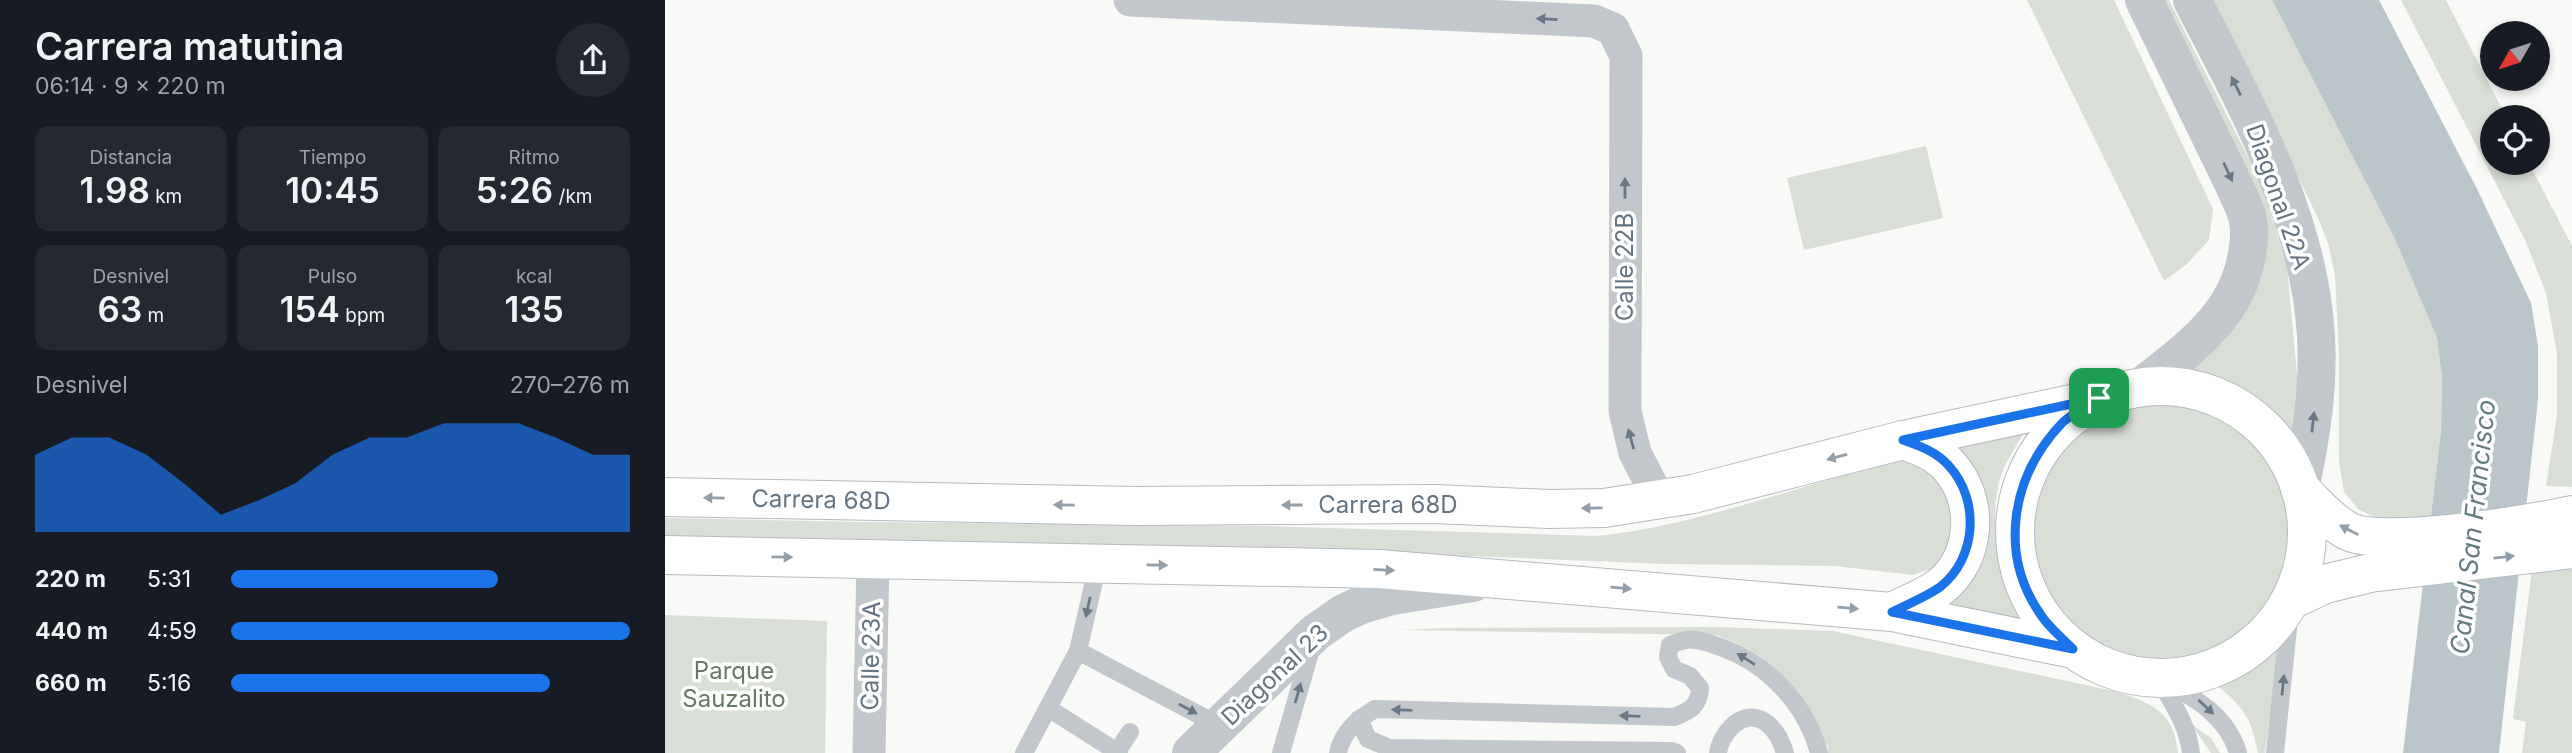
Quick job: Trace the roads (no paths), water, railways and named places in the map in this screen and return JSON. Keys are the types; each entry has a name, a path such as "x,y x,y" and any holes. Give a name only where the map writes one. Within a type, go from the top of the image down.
{"main road":[{"path":"665,555 1379,569 1504,578 1892,612 2073,649 2113,670 2158,678 2200,673 2231,660 2252,647 2272,627 2291,600 2304,564 2307,526 2300,489 2290,464 2276,441 2248,415 2215,396 2179,386 2142,386 2120,390 2099,398 2065,420 2036,454 2019,493 2014,539 2022,579 2043,618 2073,649"},
{"name":"Carrera 68D","path":"665,497 1122,506 1435,504 1550,509 1604,508 1660,501 1903,440 2099,398"},
{"path":"1892,612 1941,586 1959,566 1969,541 1971,514 1964,488 1949,466 1928,449 1903,440"},
{"path":"2300,489 2349,532 2413,552"},
{"path":"2291,600 2413,552 2558,534"}],"street":[{"name":"Calle 22B","path":"1130,0 1594,21 1613,29 1626,56 1625,411 1635,453 1660,501"},
{"name":"Diagonal 22A","path":"2142,386 2203,335 2221,316 2235,295 2244,271 2250,240 2247,217 2234,185 2144,0"},
{"name":"Diagonal 22A","path":"2192,0 2237,87 2272,166 2299,242 2316,335 2313,427 2300,489"},
{"name":"Calle 23A","path":"869,753 873,559"},
{"name":"Diagonal 23","path":"1207,742 1315,634 1342,614 1392,596 1504,578"}],"lane":[{"path":"1024,753 1078,651 1098,564"},
{"path":"2276,753 2291,600"},
{"path":"1282,753 1315,634"},
{"path":"1338,753 1344,735 1359,719 1375,709 1674,717 1689,712 1699,699 1700,688 1690,676 1674,669 1668,657 1670,645 1687,639 1710,643 1742,655 1775,679 1796,704 1816,741 1819,753"},
{"path":"1078,651 1152,697 1207,742"},
{"path":"2158,678 2180,717 2190,741 2190,753"},
{"path":"2158,678 2198,699 2221,721 2235,742 2238,753"},
{"path":"1048,708 1117,753 1130,732"},
{"path":"1718,753 1719,745 1729,728 1747,717 1760,719 1779,736 1785,753"},
{"path":"1359,719 1368,739 1389,748 1677,753"}],"water":[{"name":"Canal San Francisco","path":"2272,0 2379,0 2478,191 2531,303 2538,346 2538,400 2499,753 2403,753 2441,431 2442,378 2437,338 2395,239"}],"park label":[{"name":"Parque Sauzalito","path":"734,685"}]}
